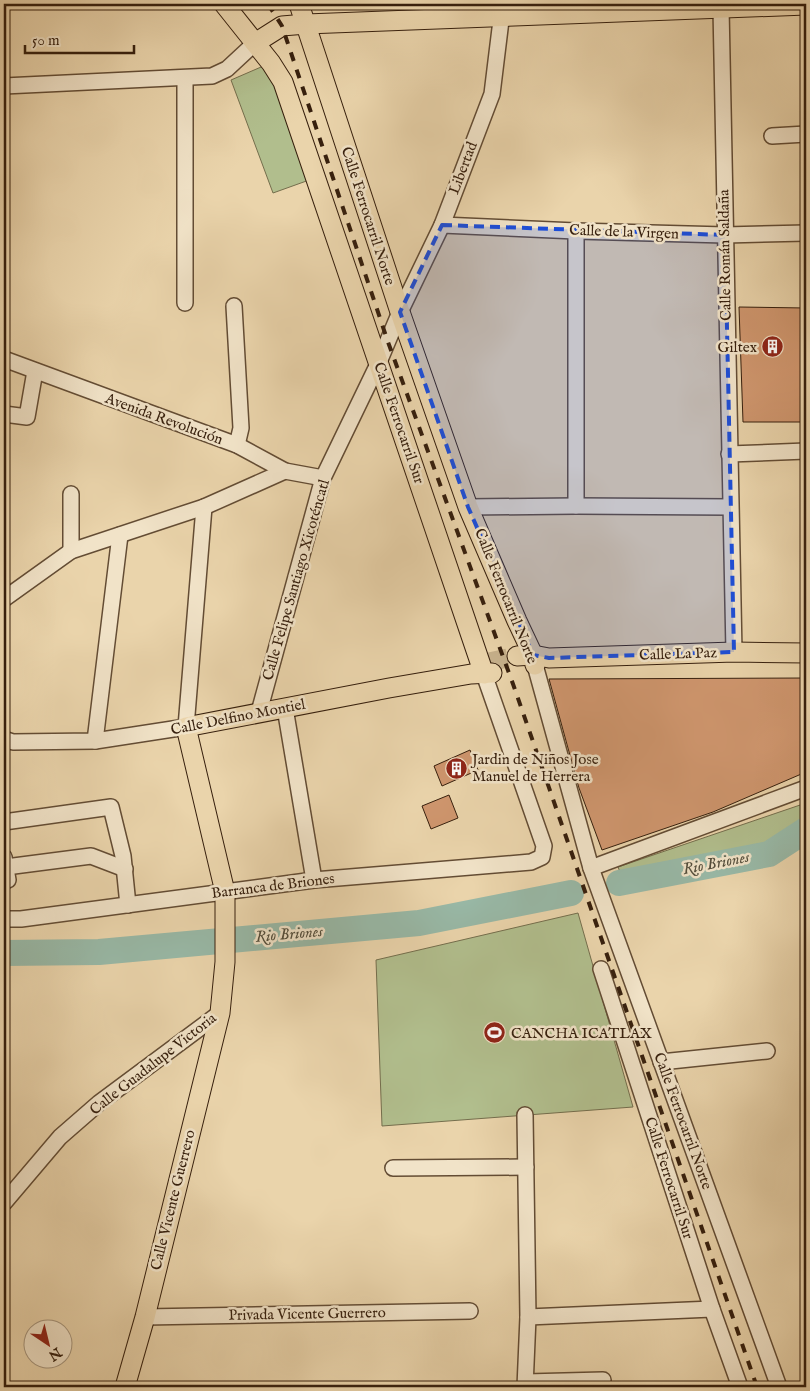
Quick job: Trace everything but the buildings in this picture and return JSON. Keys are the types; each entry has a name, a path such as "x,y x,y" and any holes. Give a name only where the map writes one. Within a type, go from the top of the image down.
{"main road":[{"name":"Calle Ferrocarril Sur","path":"224,4 271,63 283,82 484,670"},
{"name":"Calle Ferrocarril Norte","path":"300,4 400,312 468,507 517,621 530,660"},
{"path":"255,43 282,26 502,10 720,8 806,5"},
{"name":"Calle La Paz","path":"530,660 734,652 806,653"},
{"name":"Calle Delfino Montiel","path":"186,727 484,670"},
{"name":"Calle Guadalupe Victoria","path":"186,727 225,892 225,962 220,1013"},
{"name":"Calle Vicente Guerrero","path":"125,1387 220,1013"}],"street":[{"name":"Calle Román Saldaña","path":"720,8 734,652"},
{"name":"Libertad","path":"400,312 442,225 492,94 502,10"},
{"path":"4,86 212,76 227,69 255,43"},
{"path":"185,78 185,303"},
{"path":"772,136 806,134"},
{"name":"Calle de la Virgen","path":"442,225 725,236 806,233"},
{"path":"576,231 576,506"},
{"path":"234,306 241,428 237,445"},
{"name":"Calle Felipe Santiago Xicoténcatl","path":"259,712 323,478 379,362 400,312"},
{"name":"Avenida Revolución","path":"4,359 237,445 285,472 323,478"},
{"path":"4,414 27,417 36,371"},
{"path":"729,454 806,451"},
{"path":"4,599 71,551 204,507 285,472"},
{"path":"71,494 71,551"},
{"path":"186,727 204,507"},
{"path":"468,507 730,507"},
{"path":"95,741 120,535"},
{"name":"Calle Ferrocarril Norte","path":"530,660 591,868 779,1387"},
{"name":"Calle Ferrocarril Sur","path":"484,670 544,846 542,857"},
{"path":"285,708 314,880"},
{"name":"Calle Delfino Montiel","path":"4,739 13,742 95,741 186,727"},
{"path":"591,868 806,788"},
{"path":"4,822 111,807 123,856 128,905"},
{"path":"5,871 91,856 125,869"},
{"name":"Barranca de Briones","path":"4,919 21,919 314,880 531,862 542,857"},
{"name":"Calle Ferrocarril Sur","path":"601,969 712,1309 740,1387"},
{"name":"Calle Guadalupe Victoria","path":"4,1203 60,1137 100,1103 220,1013"},
{"path":"661,1062 767,1051"},
{"path":"525,1115 528,1317 526,1384 603,1380"},
{"path":"393,1168 526,1167"},
{"path":"528,1317 712,1309"},
{"name":"Privada Vicente Guerrero","path":"144,1317 470,1310"}],"highlighted area":[{"path":"442,225 725,235 734,652 549,658 533,655 468,507 400,312"}],"green space":[{"path":"268,64 312,179 273,193 231,80"},
{"path":"806,803 806,821 769,843 622,877 618,867"},
{"name":"CANCHA ICATLAX","path":"578,913 633,1107 382,1126 376,960"}],"waterway":[{"name":"Rio Briones","path":"619,883 769,854 806,830"},
{"name":"Rio Briones","path":"4,953 99,952 419,923 571,893"}],"tunnel":[{"path":"489,662 517,656"}],"railway":[{"path":"268,4 282,26 388,342 513,684 757,1387"}],"place":[{"name":"Giltex","path":"773,347"},
{"name":"Jardin de Niños Jose Manuel de Herrera","path":"456,768"},
{"name":"CANCHA ICATLAX","path":"495,1033"}]}
